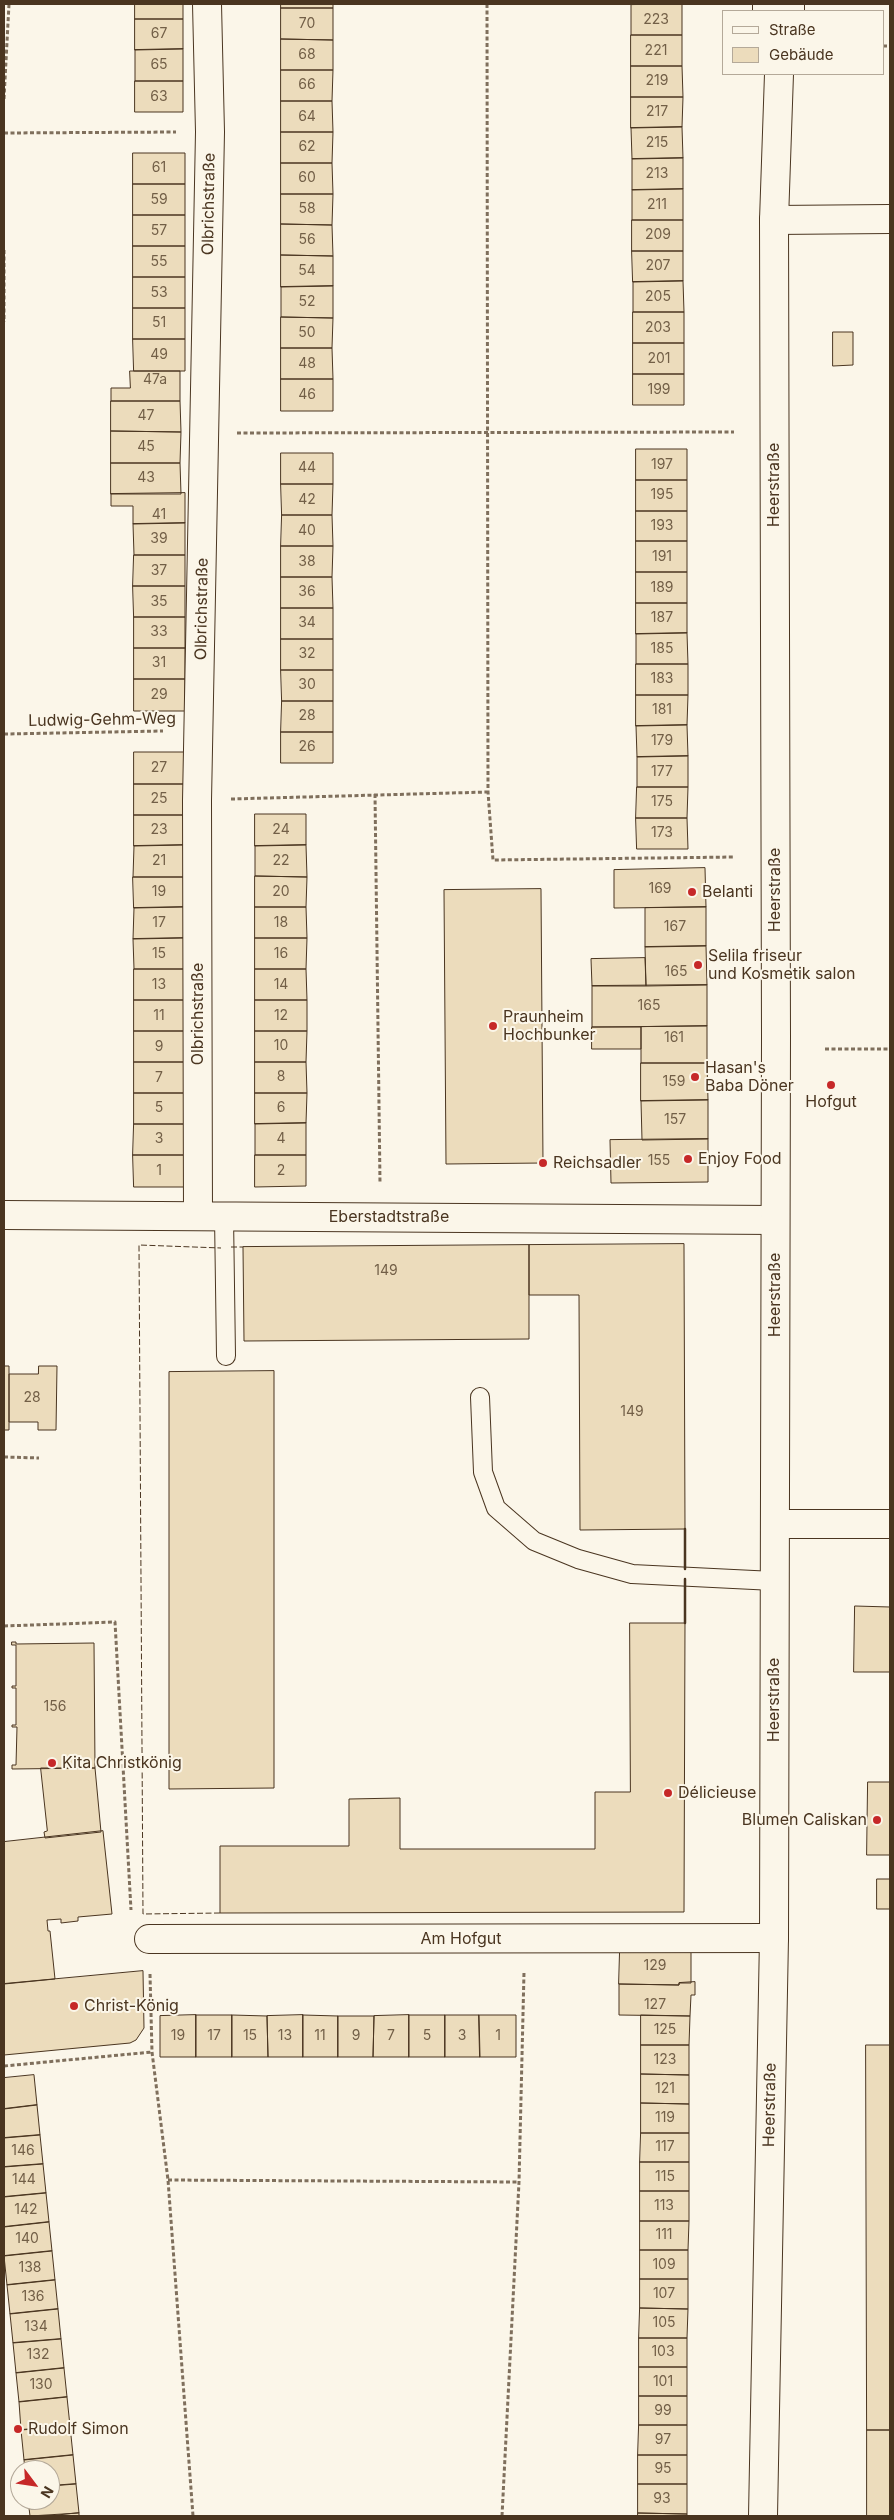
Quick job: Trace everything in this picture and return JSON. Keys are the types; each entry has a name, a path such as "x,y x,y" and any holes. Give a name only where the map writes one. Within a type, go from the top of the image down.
{"street":[{"name":"Olbrichstraße","path":"207,4 210,132 200,731 197,800 211,1215"},
{"name":"Heerstraße","path":"763,2516 774,1938 774,220 778,75"},
{"path":"774,220 890,219"},
{"name":"Eberstadtstraße","path":"4,1215 774,1220"},
{"path":"775,1524 890,1524"},
{"name":"Am Hofgut","path":"148,1940 774,1938"}],"lane":[{"path":"211,1215 226,1356"},
{"path":"480,1397 483,1472 496,1508 534,1541 578,1559 632,1574 774,1581"}],"path":[{"path":"4,99 9,4"},
{"path":"487,4 486,431 488,792 493,860 735,857"},
{"path":"4,133 210,132"},
{"path":"4,250 4,322"},
{"path":"205,433 734,432"},
{"name":"Ludwig-Gehm-Weg","path":"4,734 200,731"},
{"path":"197,800 488,792"},
{"path":"375,794 381,1218"},
{"path":"825,1049 890,1049"},
{"path":"4,1457 39,1458"},
{"path":"4,1626 115,1622 132,1940 148,1940 152,2052 168,2180 193,2516"},
{"path":"502,2516 519,2182 525,1939"},
{"path":"4,2066 152,2052"},
{"path":"168,2180 519,2182"}],"building":[{"path":"135,4 183,4 183,19 135,19"},
{"path":"281,4 333,4 333,8 281,8"},
{"path":"682,4 682,35 631,35 631,5"},
{"path":"281,8 333,8 333,40 281,39"},
{"path":"135,19 183,19 183,49 135,50"},
{"path":"631,35 682,35 682,66 631,66"},
{"path":"281,39 333,40 333,70 281,70"},
{"path":"183,49 183,81 135,81 135,50"},
{"path":"631,66 682,66 683,97 631,97"},
{"path":"281,70 333,70 332,101 281,101"},
{"path":"135,81 183,81 183,112 135,112"},
{"path":"631,97 683,97 682,127 631,128"},
{"path":"281,101 332,101 333,132 281,132"},
{"path":"682,127 683,158 632,159 631,128"},
{"path":"281,132 333,132 332,163 281,163"},
{"path":"133,153 185,153 185,184 133,184"},
{"path":"683,158 683,189 632,190 632,159"},
{"path":"281,163 332,163 333,194 281,194"},
{"path":"133,184 185,184 185,215 133,215"},
{"path":"683,189 683,220 632,220 632,190"},
{"path":"281,194 333,194 332,225 281,224"},
{"path":"133,215 185,215 185,246 133,246"},
{"path":"632,220 683,220 683,251 632,251"},
{"path":"281,224 332,225 333,256 281,255"},
{"path":"133,246 185,246 185,277 133,277"},
{"path":"632,251 683,251 683,281 633,282"},
{"path":"281,255 333,256 333,286 281,287"},
{"path":"133,277 185,277 185,308 133,308"},
{"path":"683,281 684,312 633,312 633,282"},
{"path":"333,286 333,318 281,317 281,287"},
{"path":"133,308 185,308 185,339 133,339"},
{"path":"633,312 684,312 684,343 633,343"},
{"path":"281,317 333,318 332,348 281,348"},
{"path":"833,332 853,332 853,365 833,366"},
{"path":"133,339 185,339 185,371 134,371"},
{"path":"633,343 684,343 684,374 633,374"},
{"path":"281,348 332,348 333,379 281,379"},
{"path":"130,371 180,371 180,401 111,401 111,388 130,388"},
{"path":"633,374 684,374 684,405 633,405"},
{"path":"281,379 333,379 333,411 281,411"},
{"path":"111,401 180,401 181,432 111,431"},
{"path":"111,431 181,432 180,463 111,463"},
{"path":"636,449 687,449 687,480 636,480"},
{"path":"281,453 333,453 333,484 281,484"},
{"path":"111,463 180,463 181,494 111,494"},
{"path":"636,480 687,480 687,511 636,511"},
{"path":"281,484 333,484 332,515 282,515"},
{"path":"185,493 185,523 133,524 133,506 111,506 111,494"},
{"path":"636,511 687,511 687,541 636,541"},
{"path":"282,515 332,515 333,546 281,546"},
{"path":"185,523 185,555 134,555 133,524"},
{"path":"636,541 687,541 687,572 636,572"},
{"path":"281,546 333,546 332,577 281,577"},
{"path":"134,555 185,555 185,586 133,586"},
{"path":"636,572 687,572 687,603 636,603"},
{"path":"281,577 332,577 333,608 281,608"},
{"path":"133,586 185,586 185,617 134,617"},
{"path":"636,603 687,603 687,633 636,634"},
{"path":"281,608 333,608 333,639 281,639"},
{"path":"134,617 185,617 185,648 134,648"},
{"path":"687,633 688,664 636,664 636,634"},
{"path":"281,639 333,639 333,670 281,670"},
{"path":"134,648 185,648 185,679 134,679"},
{"path":"636,664 688,664 688,695 636,695"},
{"path":"281,670 333,670 333,701 282,701"},
{"path":"134,679 185,679 185,711 134,711"},
{"path":"636,695 688,695 687,725 636,726"},
{"path":"282,701 333,701 333,732 281,732"},
{"path":"687,725 688,756 637,757 636,726"},
{"path":"281,732 333,732 333,763 281,763"},
{"path":"134,752 185,752 185,784 134,784"},
{"path":"688,756 688,787 637,787 637,757"},
{"path":"134,784 185,784 185,815 134,815"},
{"path":"637,787 688,787 687,818 636,818"},
{"path":"255,814 306,814 306,845 255,846"},
{"path":"134,815 185,815 185,845 134,846"},
{"path":"636,818 687,818 688,849 637,849"},
{"path":"185,845 185,877 133,877 134,846"},
{"path":"306,845 307,877 255,876 255,846"},
{"path":"705,868 706,907 614,908 614,870"},
{"path":"255,876 307,877 306,907 255,907"},
{"path":"133,877 185,877 185,907 134,908"},
{"name":"Praunheim Hochbunker","path":"541,889 543,1163 446,1164 444,890"},
{"path":"185,907 185,938 133,939 134,908"},
{"path":"255,907 306,907 307,938 255,938"},
{"path":"706,907 706,946 645,947 645,908"},
{"path":"185,938 185,969 134,969 133,939"},
{"path":"255,938 307,938 306,969 255,969"},
{"path":"706,946 707,985 646,986 645,947"},
{"path":"645,958 646,986 592,986 591,959"},
{"path":"134,969 185,969 185,1000 134,1000"},
{"path":"255,969 306,969 307,1000 255,1000"},
{"path":"707,985 707,1026 592,1027 592,986"},
{"path":"134,1000 185,1000 185,1031 134,1031"},
{"path":"255,1000 307,1000 307,1031 255,1031"},
{"path":"707,1026 707,1063 641,1063 641,1027"},
{"path":"592,1027 641,1027 641,1049 592,1049"},
{"path":"134,1031 185,1031 185,1062 134,1062"},
{"path":"255,1031 307,1031 306,1062 255,1062"},
{"path":"134,1062 185,1062 185,1093 134,1093"},
{"path":"255,1062 306,1062 307,1093 255,1093"},
{"path":"641,1063 707,1063 708,1100 641,1101"},
{"path":"134,1093 185,1093 185,1124 134,1124"},
{"path":"255,1093 307,1093 306,1123 255,1124"},
{"path":"708,1100 708,1139 642,1140 641,1101"},
{"path":"306,1123 306,1155 255,1155 255,1124"},
{"path":"134,1124 185,1124 185,1155 133,1155"},
{"path":"708,1139 708,1182 611,1183 610,1140"},
{"path":"133,1155 185,1155 185,1187 134,1187"},
{"path":"255,1155 306,1155 306,1186 255,1187"},
{"path":"684,1244 685,1529 580,1530 579,1295 529,1295 529,1245"},
{"path":"529,1245 529,1339 244,1341 243,1247"},
{"path":"4,1366 9,1366 9,1430 4,1430"},
{"path":"39,1366 57,1366 56,1430 38,1430 38,1422 9,1422 9,1374 38,1374"},
{"path":"274,1371 274,1788 169,1789 169,1372"},
{"path":"855,1606 890,1607 890,1672 854,1672"},
{"path":"630,1623 685,1623 684,1912 220,1913 220,1846 349,1846 349,1799 400,1798 400,1849 595,1849 595,1792 630,1792"},
{"path":"12,1642 16,1642 16,1644 94,1643 95,1768 12,1769 12,1765 16,1765 17,1727 12,1727 12,1725 16,1725 16,1688 12,1688 12,1686 16,1686 16,1645 12,1645"},
{"path":"41,1768 95,1768 101,1832 45,1838 44,1832 47,1831"},
{"path":"868,1782 890,1782 890,1855 867,1855"},
{"name":"Christ-König","path":"103,1831 112,1914 78,1917 78,1921 61,1923 61,1919 47,1920 55,1979 4,1984 4,1842"},
{"path":"877,1879 890,1879 890,1909 877,1909"},
{"path":"620,1950 691,1950 691,1983 679,1983 679,1985 619,1984"},
{"name":"Christ-König","path":"143,1971 144,2028 136,2040 130,2043 4,2055 4,1984"},
{"path":"695,1982 695,1995 691,1995 690,2016 619,2015 619,1984 679,1985 679,1983"},
{"path":"196,2015 232,2015 232,2057 196,2057"},
{"path":"196,2015 196,2057 160,2057 160,2016"},
{"path":"232,2015 267,2016 268,2057 232,2057"},
{"path":"303,2015 338,2016 338,2057 303,2057"},
{"path":"303,2015 303,2057 268,2057 267,2016"},
{"path":"409,2015 445,2015 445,2057 409,2057"},
{"path":"409,2015 409,2057 373,2057 374,2016"},
{"path":"445,2015 479,2015 480,2057 445,2057"},
{"path":"479,2015 516,2015 516,2057 480,2057"},
{"path":"641,2015 690,2016 689,2045 641,2045"},
{"path":"338,2016 374,2016 373,2057 338,2057"},
{"path":"641,2045 689,2045 689,2075 641,2074"},
{"path":"866,2045 890,2045 890,2430 867,2430"},
{"path":"641,2074 689,2075 689,2104 641,2103"},
{"path":"34,2075 37,2105 4,2109 4,2078"},
{"path":"641,2103 689,2104 689,2133 641,2133"},
{"path":"37,2105 40,2135 4,2138 4,2109"},
{"path":"641,2133 689,2133 689,2162 640,2162"},
{"path":"40,2135 43,2164 4,2167 4,2138"},
{"path":"640,2162 689,2162 689,2191 640,2191"},
{"path":"43,2164 46,2193 4,2197 4,2167"},
{"path":"640,2191 689,2191 689,2221 640,2221"},
{"path":"46,2193 49,2222 4,2227 4,2197"},
{"path":"640,2221 689,2221 688,2250 640,2250"},
{"path":"49,2222 52,2251 4,2256 4,2227"},
{"path":"640,2250 688,2250 688,2279 640,2279"},
{"path":"52,2251 55,2280 7,2285 4,2256"},
{"path":"640,2279 688,2279 688,2309 640,2308"},
{"path":"55,2280 58,2309 10,2314 7,2285"},
{"path":"640,2308 688,2309 687,2338 639,2338"},
{"path":"58,2309 61,2339 13,2343 10,2314"},
{"path":"639,2338 687,2338 687,2367 639,2367"},
{"path":"61,2339 64,2368 16,2373 13,2343"},
{"path":"639,2367 687,2367 687,2396 639,2396"},
{"path":"64,2368 67,2397 19,2402 16,2373"},
{"path":"639,2396 687,2396 687,2425 639,2425"},
{"path":"67,2397 70,2426 21,2430 19,2402"},
{"path":"639,2425 687,2425 687,2455 638,2455"},
{"path":"70,2426 73,2455 24,2460 21,2430"},
{"path":"867,2430 890,2430 890,2516 867,2516"},
{"path":"73,2455 76,2484 60,2485 60,2460 24,2460"},
{"path":"638,2455 687,2455 687,2484 638,2484"},
{"path":"76,2484 79,2513 30,2516 29,2510 60,2510 60,2485"},
{"path":"638,2484 687,2484 687,2514 638,2513"},
{"path":"79,2513 79,2516 49,2516"},
{"path":"638,2513 687,2514 687,2516 638,2516"}],"fence":[{"path":"220,1913 143,1914 139,1245 221,1248"},
{"path":"231,1247 243,1247"}],"wall":[{"path":"685,1529 685,1569"},
{"path":"685,1579 685,1623"}],"place":[{"name":"Belanti","path":"692,892"},
{"name":"Selila friseur und Kosmetik salon","path":"698,965"},
{"name":"Praunheim Hochbunker","path":"493,1026"},
{"name":"Hasan's Baba Döner","path":"695,1077"},
{"name":"Hofgut","path":"831,1085"},
{"name":"Enjoy Food","path":"688,1159"},
{"name":"Reichsadler","path":"543,1163"},
{"name":"Kita Christkönig","path":"52,1763"},
{"name":"Délicieuse","path":"668,1793"},
{"name":"Blumen Caliskan","path":"877,1820"},
{"name":"Christ-König","path":"74,2006"},
{"name":"Rudolf Simon","path":"18,2429"}]}
